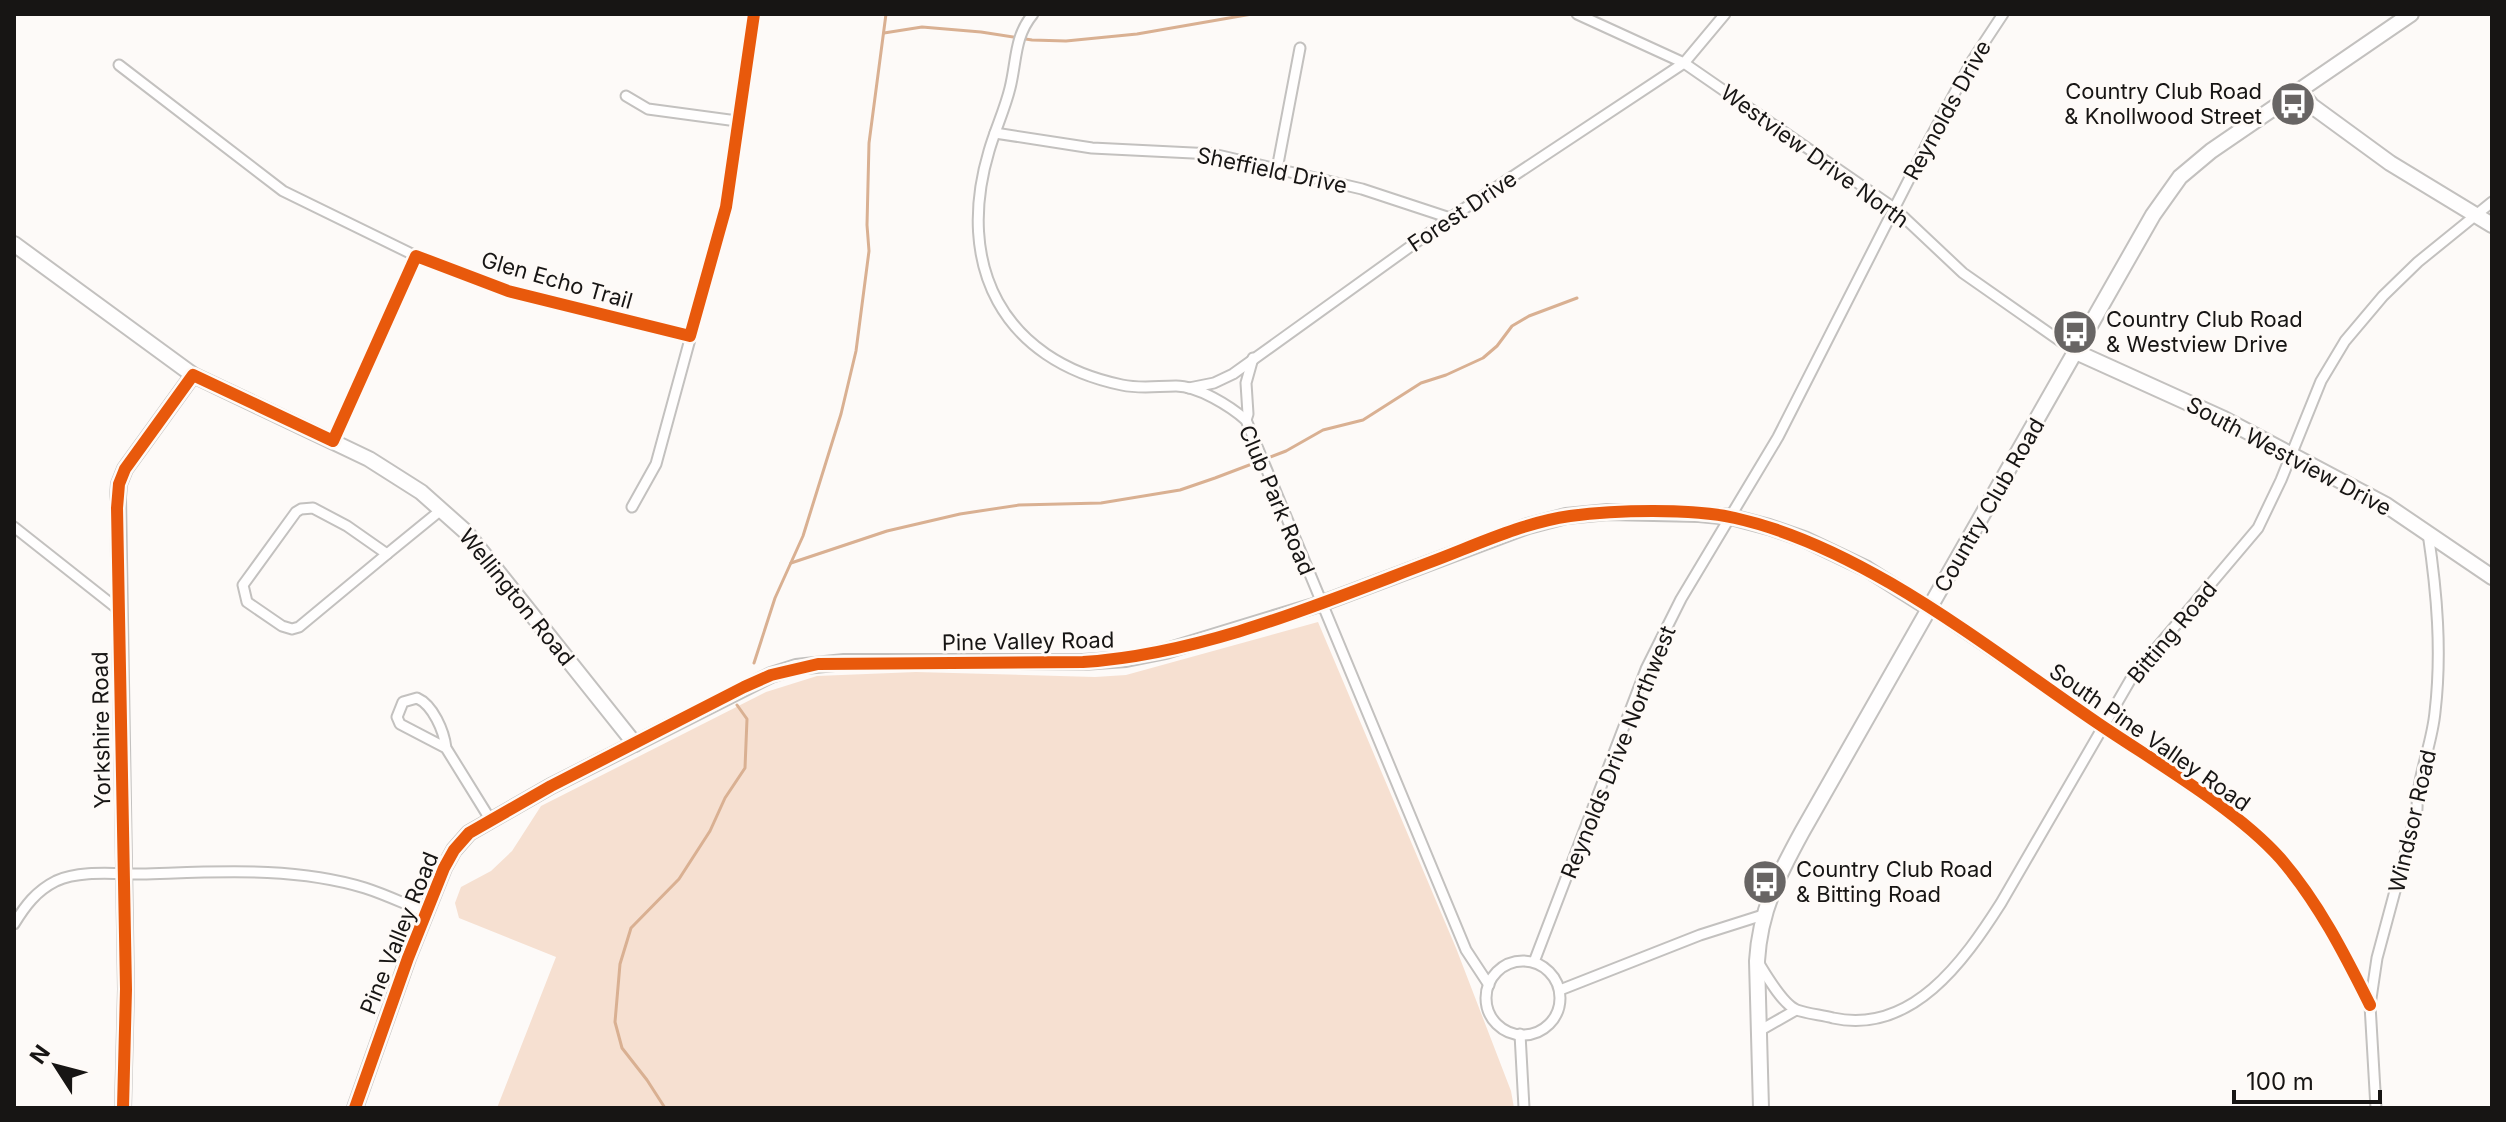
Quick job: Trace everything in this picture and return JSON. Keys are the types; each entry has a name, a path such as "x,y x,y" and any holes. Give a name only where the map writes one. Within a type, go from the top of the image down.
{"street":[{"path":"632,507 656,464 726,207 754,14"},
{"name":"Club Park Road","path":"1033,14 1019,34 1011,87 978,196 978,231 989,283 1000,307 1026,338 1058,362 1086,375 1138,387 1186,388 1221,401 1246,420 1466,950 1489,985"},
{"name":"Westview Drive North","path":"1577,14 1684,63 1894,208 1963,273 2076,352"},
{"name":"Forest Drive","path":"1186,388 1226,378 1450,218 1684,63 1725,14"},
{"name":"Reynolds Drive","path":"1894,208 1972,61 2003,14"},
{"name":"Country Club Road","path":"1761,1108 1757,961 1763,915 1769,896 2153,215 2180,177 2211,151 2411,14"},
{"path":"1277,169 1300,48"},
{"name":"Glen Echo Trail","path":"119,65 283,191 416,256 508,291 690,336"},
{"path":"2300,91 2312,106 2390,163 2492,225"},
{"path":"626,96 648,109 737,121"},
{"name":"Sheffield Drive","path":"995,133 1092,148 1213,154 1362,189 1450,218"},
{"name":"Bitting Road","path":"1796,1010 1851,1022 1882,1018 1922,998 1945,978 1987,926 2102,727 2142,665 2258,528 2321,381 2345,341 2383,296 2418,262 2492,202"},
{"name":"Reynolds Drive Northwest","path":"1534,962 1646,669 1681,599 1796,402 1894,208"},
{"name":"Wellington Road","path":"14,244 193,375 369,459 421,492 466,532 635,744"},
{"path":"333,441 416,256"},
{"name":"South Westview Drive","path":"2076,352 2224,419 2386,505 2492,577"},
{"path":"1246,420 1246,383 1253,358"},
{"name":"Yorkshire Road","path":"123,1108 126,1001 119,484 125,469 193,375"},
{"path":"387,554 326,514 313,508 301,509 245,580 244,597 282,626 292,629 299,627 441,510"},
{"name":"Pine Valley Road","path":"355,1108 408,958 444,868 469,833 490,819 744,687 796,667 844,662 1083,662 1126,659 1166,651 1320,604 1528,526 1566,516 1608,512 1731,517 1780,531 1867,569 1930,609"},
{"path":"14,527 119,610"},
{"name":"Windsor Road","path":"2376,1108 2370,1005 2377,958 2417,809 2417,790 2435,714 2440,642 2428,533"},
{"name":"South Pine Valley Road","path":"1930,609 2228,812 2278,856 2320,911 2370,1005"},
{"path":"446,748 400,724 397,717 403,702 417,698 424,701 441,730 446,748 490,819"},
{"path":"14,924 29,901 58,880 124,874 257,871 302,876 366,888 428,913"},
{"path":"1560,990 1700,935 1763,915"},
{"path":"1757,961 1782,997 1796,1010 1759,1031"},
{"path":"1512,962 1534,962 1551,973 1560,990 1556,1014 1539,1031 1520,1034 1503,1029 1488,1009 1489,985 1502,968 1512,962"},
{"path":"1520,1034 1524,1108"}],"shaded area":[{"path":"1318,622 1456,948 1511,1091 1514,1108 497,1108 556,957 459,918 455,903 461,887 491,871 512,851 541,806 766,692 817,676 916,672 1095,677 1126,675"}],"waterway":[{"path":"754,663 775,598 803,536 841,414 856,351 869,251 869,143 886,14"},
{"path":"884,33 922,27 1066,41 1137,34 1252,14"},
{"path":"791,563 887,531 960,514 1019,505 1101,503 1180,490 1286,451 1323,430 1363,420 1421,383 1483,358 1512,326 1529,316 1577,298"},
{"path":"665,1108 622,1048 615,1022 620,964 631,928 679,879 745,768 747,719 737,705"}],"cycle path":[{"path":"123,1108 126,989 117,508 119,484 125,469 193,375 333,441 416,256 508,291 690,336 726,207 754,14"},
{"path":"355,1108 408,958 444,868 469,833 551,786 744,687 771,675 818,664 1083,662 1172,649 1301,611 1516,529 1552,519 1609,512 1675,511 1735,518 1783,532 1831,552 1925,604 2194,786 2262,839 2294,875 2318,910 2370,1005"}],"place":[{"name":"Country Club Road & Knollwood Street","path":"2293,104"},
{"name":"Country Club Road & Westview Drive","path":"2075,332"},
{"name":"Country Club Road & Bitting Road","path":"1765,882"}]}
